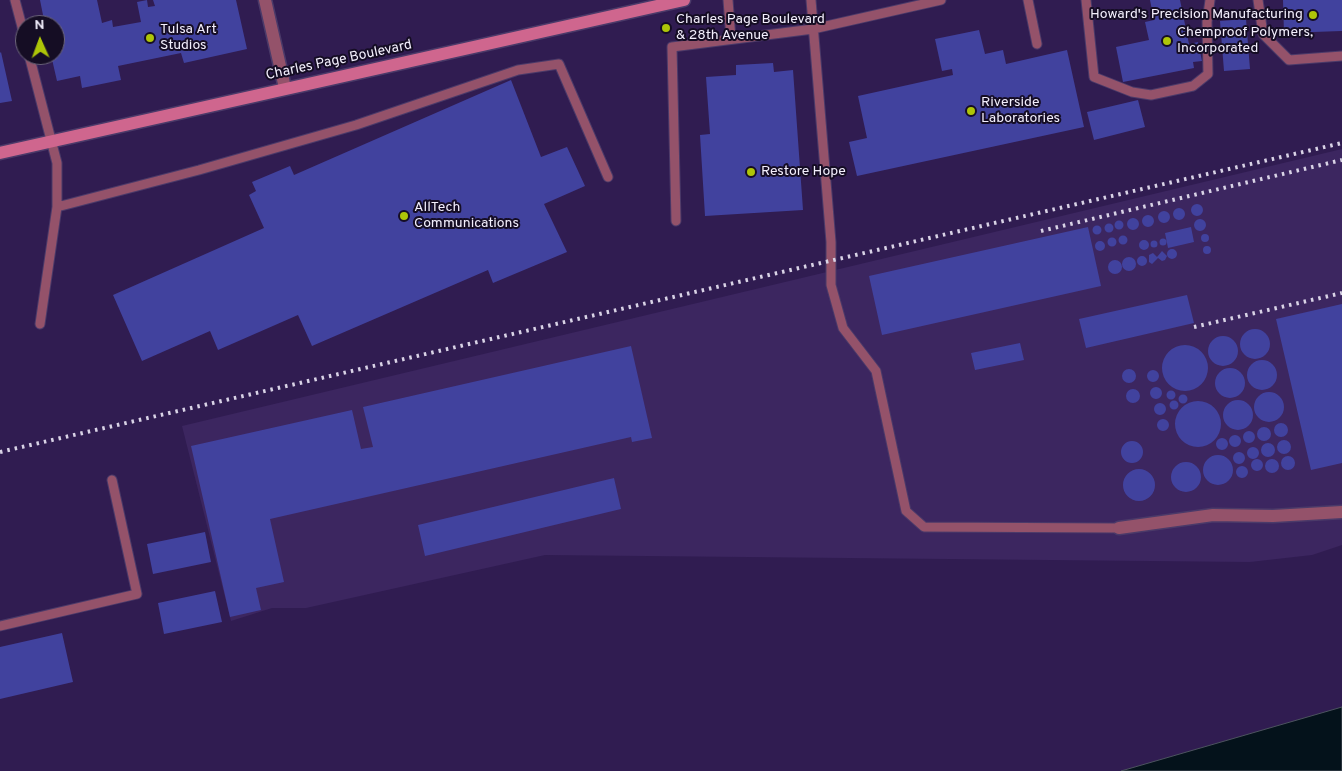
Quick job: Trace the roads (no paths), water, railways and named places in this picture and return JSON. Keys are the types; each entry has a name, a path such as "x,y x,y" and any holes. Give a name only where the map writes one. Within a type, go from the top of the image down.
{"main road":[{"name":"Charles Page Boulevard","path":"0,152 684,0"}],"street":[{"path":"265,0 285,88"},
{"path":"1119,528 1213,515 1273,516 1342,512"}],"lane":[{"path":"15,0 19,15"},
{"path":"728,0 732,39"},
{"path":"811,0 831,242 831,285 843,328 876,371 906,511 924,527 1119,528"},
{"path":"676,221 672,47 813,29 941,0"},
{"path":"1028,0 1037,44"},
{"path":"1086,0 1094,77 1132,92 1151,95 1193,86 1208,74 1207,22 1210,0"},
{"path":"1258,0 1263,34 1289,60 1342,56"},
{"path":"57,206 199,170 347,127 518,70 559,64 608,177"},
{"path":"32,65 57,163 57,206 40,324"},
{"path":"0,626 137,594 112,480"}],"railway":[{"path":"0,452 1342,143"},
{"path":"1041,231 1342,160"},
{"path":"1194,327 1342,293"}],"place":[{"name":"Howard's Precision Manufacturing","path":"1313,15"},
{"name":"Charles Page Boulevard & 28th Avenue","path":"666,28"},
{"name":"Tulsa Art Studios","path":"150,38"},
{"name":"Chemproof Polymers, Incorporated","path":"1167,41"},
{"name":"Riverside Laboratories","path":"971,111"},
{"name":"Restore Hope","path":"751,172"},
{"name":"AllTech Communications","path":"404,216"}]}
